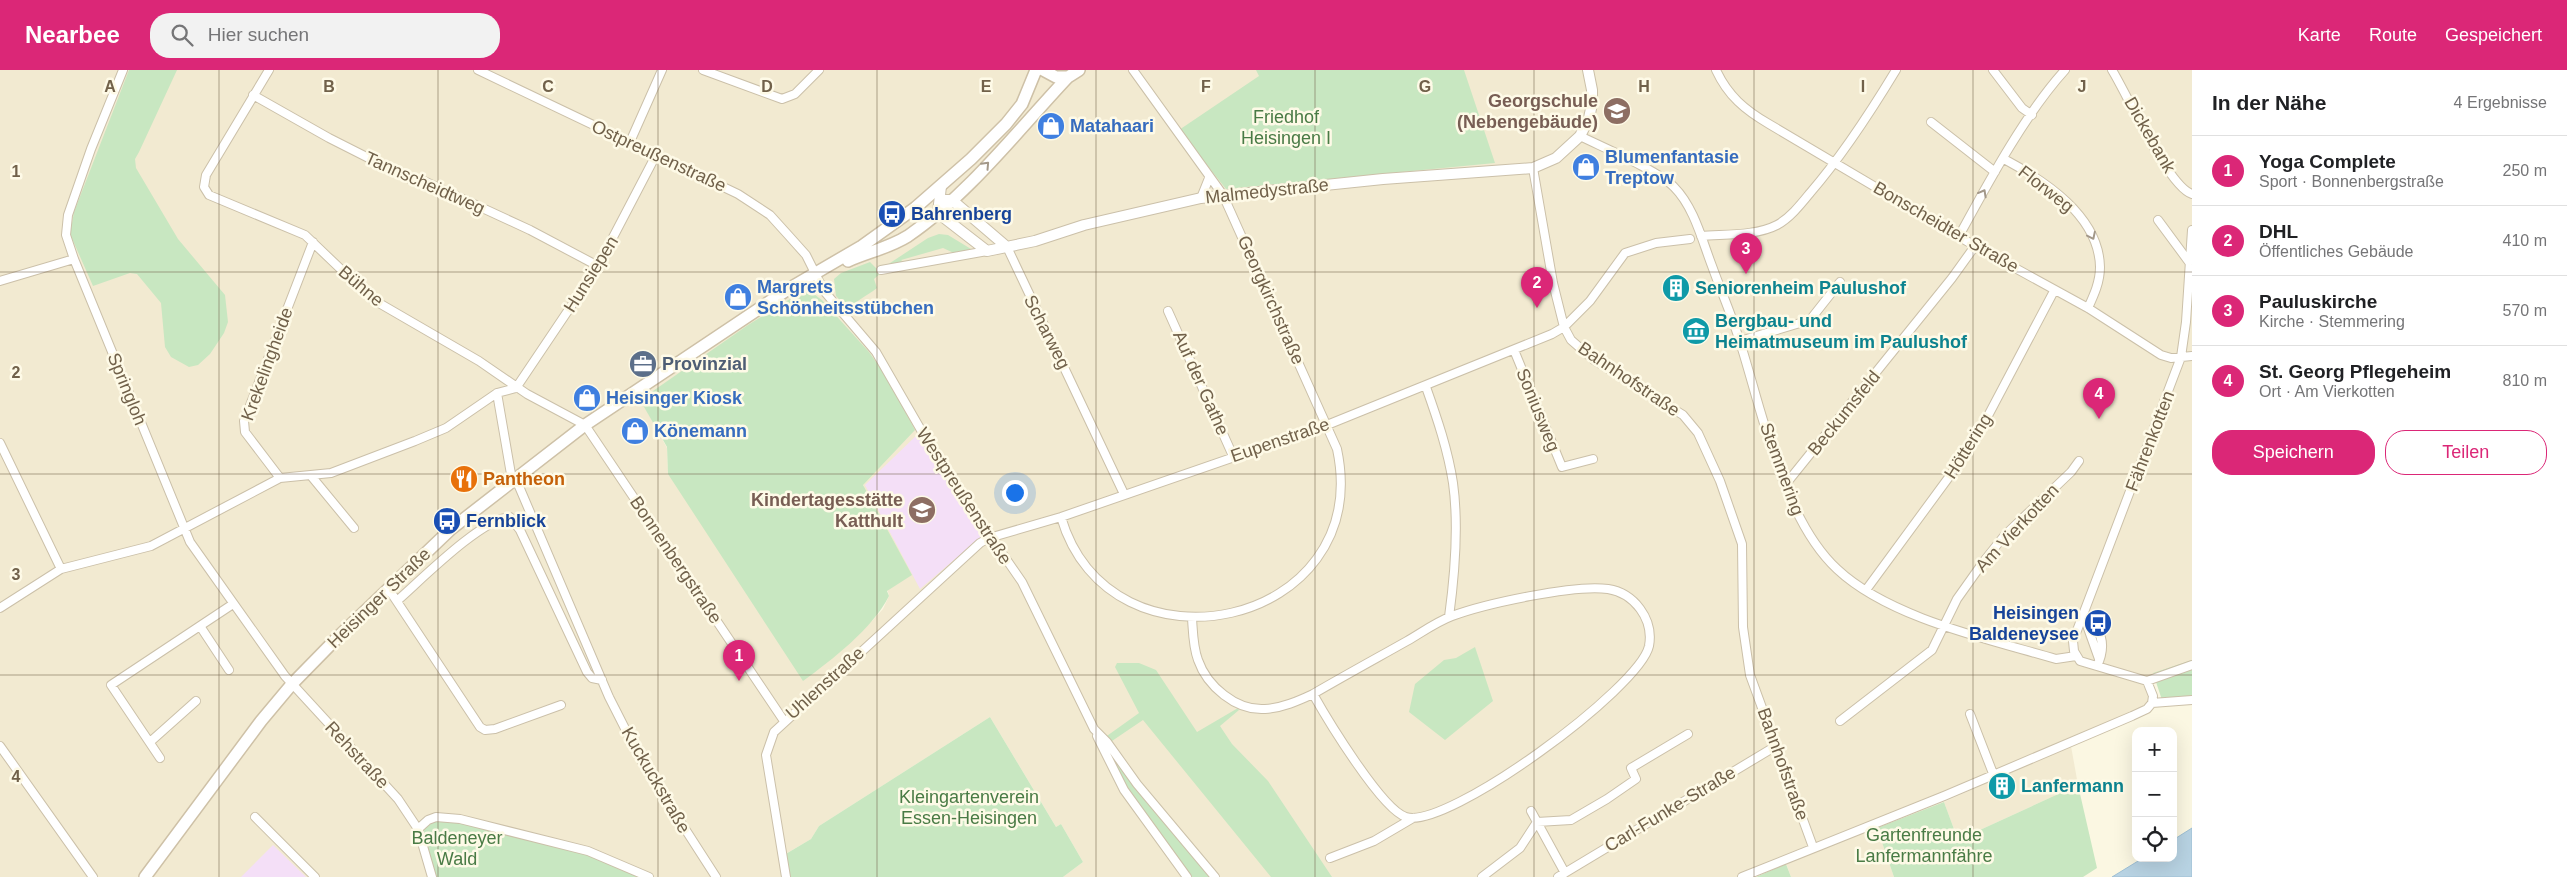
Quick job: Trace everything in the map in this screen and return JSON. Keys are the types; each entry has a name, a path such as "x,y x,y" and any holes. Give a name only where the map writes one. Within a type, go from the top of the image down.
{"main road":[{"name":"Heisinger Straße","path":"145,877 261,721 292,684 388,588 456,524 513,478 585,425 790,288 862,246 926,199 1006,124 1022,104 1036,70"},
{"path":"1043,70 1056,77 1068,77"},
{"name":"Heisinger Straße","path":"816,274 886,248 907,237 938,213 1068,77 1078,70"}],"street":[{"name":"Springloh","path":"123,70 69,210 66,235 74,259 190,542 292,684"},
{"path":"253,95 269,70"},
{"name":"Ostpreußenstraße","path":"478,70 738,194 761,208 795,242 816,274"},
{"path":"630,142 662,70"},
{"path":"703,70 782,99 795,94 819,70"},
{"name":"Georgkirchstraße","path":"1133,70 1223,196 1337,449 1342,484 1339,514 1328,544 1305,573 1269,600 1246,609 1192,618"},
{"path":"1533,168 1556,158 1580,136 1592,104 1592,90 1588,70"},
{"name":"Bonscheidter Straße","path":"1716,70 1728,92 1748,112 1836,162 1974,246 2088,308 2161,355 2192,356"},
{"path":"1701,236 1751,232 1777,225 1799,206 1836,162 1896,70"},
{"path":"1993,70 2022,108 2032,115"},
{"path":"1959,236 1995,172 2053,83 2066,70"},
{"name":"Dickebank","path":"2112,70 2164,164 2179,185 2192,194"},
{"name":"Bühne","path":"253,95 206,175 206,190 214,199 296,231 313,242 372,299 479,361 516,388 585,425"},
{"name":"Tannscheidtweg","path":"253,95 329,138 412,180 424,181 530,230 598,266"},
{"path":"1931,122 1995,172"},
{"name":"Stemmering","path":"1580,136 1669,182 1683,197 1701,236 1740,341 1785,486 1806,531 1817,547 1839,571 1866,590 1913,614 2056,659 2076,656 2080,660 2098,663 2147,681"},
{"name":"Hunsiepen","path":"516,388 598,266 656,155"},
{"name":"Florweg","path":"2004,159 2061,197 2090,233 2097,248 2100,268 2095,293 2088,308"},
{"name":"Malmedystraße","path":"1007,246 1035,241 1084,225 1201,198 1383,180 1533,168"},
{"name":"Bahnhofstraße","path":"1533,168 1542,231 1564,327 1571,340 1584,353 1683,415 1692,423 1703,442 1734,516 1742,544 1744,648 1750,675 1813,847"},
{"path":"1201,198 1209,178"},
{"path":"941,186 938,213 987,251"},
{"path":"926,199 952,200"},
{"name":"Scharweg","path":"952,200 1007,246 1124,494"},
{"path":"2158,220 2189,262"},
{"name":"Fährenkotten","path":"2076,656 2073,647 2083,614 2181,357 2186,322 2192,230"},
{"path":"1564,327 1599,290 1624,253 1656,243 1690,239"},
{"name":"Krekelingheide","path":"280,478 276,470 250,440 245,432 244,421 313,242"},
{"path":"882,270 1007,246"},
{"name":"Beckumsfeld","path":"1785,486 1935,299 1974,246"},
{"path":"0,281 74,259"},
{"name":"Westpreußenstraße","path":"816,274 824,291 844,317 876,352 940,463 989,538 1022,582 1124,790 1187,877"},
{"path":"1740,341 1810,320 1840,282"},
{"name":"Höttering","path":"1866,590 1960,462 1981,429 2054,291"},
{"name":"Auf der Gathe","path":"1168,311 1234,456"},
{"name":"Eupenstraße","path":"989,538 1061,517 1327,425 1426,387 1564,327"},
{"name":"Soniusweg","path":"1514,350 1562,467 1593,459"},
{"path":"1426,387 1449,462 1454,499 1455,547 1450,617"},
{"path":"0,608 61,569 130,553 151,546 280,478 312,477 331,473 433,434 457,421 497,393 516,388"},
{"name":"Kuckuckstraße","path":"497,393 513,478 602,680 642,762 716,877"},
{"name":"Bonnenbergstraße","path":"585,425 784,721"},
{"path":"0,443 61,569"},
{"name":"Am Vierkotten","path":"1840,721 1932,650 1968,583 1989,554 2079,461"},
{"path":"312,477 354,528"},
{"name":"Kuckuckstraße","path":"510,517 520,530 587,672 592,678 602,680"},
{"name":"Heisinger Straße","path":"398,600 474,534 504,518 510,517"},
{"path":"1061,517 1081,560 1096,579 1113,593 1136,606 1192,618 1197,658 1202,670 1226,696 1246,706 1264,709 1290,704 1313,694 1450,617 1476,608 1540,595 1607,589 1621,593 1632,600 1641,610 1648,625 1650,639 1643,659 1628,678 1546,748 1473,794 1438,812 1413,818 1374,840 1330,858"},
{"name":"Uhlenstraße","path":"786,877 766,755 770,738 784,721 955,565 989,538"},
{"path":"388,588 398,600 480,727 494,729 561,705"},
{"path":"160,758 111,685 234,604"},
{"path":"2083,614 2093,621 2103,643 2098,663"},
{"path":"200,626 229,670"},
{"path":"1742,877 1994,776 2147,709 2152,703 2152,696 2147,681 2192,665"},
{"name":"Rehstraße","path":"292,684 398,799 418,829"},
{"path":"1313,694 1344,746 1387,802 1401,815 1413,818"},
{"path":"2152,703 2192,700"},
{"path":"150,742 196,702"},
{"path":"1970,714 1994,776"},
{"name":"Westpreußenstraße","path":"1094,729 1107,742 1136,784 1215,877"},
{"path":"1482,877 1520,848 1537,822 1571,820 1636,779 1631,768 1688,734"},
{"path":"0,746 93,877"},
{"name":"Carl-Funke-Straße","path":"1531,811 1562,875 1776,746"},
{"path":"255,817 315,877"},
{"path":"432,877 418,829 428,820 436,817 460,819 588,851 649,877"}],"shaded area":[{"path":"0,70 2192,70 2192,662 2146,681 2152,695 2146,708 1875,822 1894,877 1791,877 1784,858 1741,877 1063,877 1083,862 1061,824 1056,827 990,717 819,826 811,839 782,856 785,877 0,877","holes":["803,291 814,294 822,300 869,353 863,484 889,596 883,609 872,621 668,474 667,448 641,400"]},
{"name":"Kindertagesstätte Katthult","path":"918,434 982,536 920,589 865,485"},
{"path":"2071,746 2078,785 1958,840 1944,802"},
{"path":"273,845 306,877 241,877"}],"green space":[{"path":"129,70 177,70 135,159 136,168 178,239 225,295 228,322 224,333 210,354 198,365 189,367 171,357 165,347 161,303 137,274 130,273 93,286 70,234 74,212"},
{"name":"Friedhof Heisingen I","path":"1256,70 1464,70 1495,163 1226,189 1179,130 1259,76"},
{"path":"939,234 948,235 971,249 956,254 943,248 901,260 905,263 887,265 928,238"},
{"path":"870,262 881,273 874,279 877,288 859,300 849,310 836,296 834,279 841,273"},
{"path":"803,291 814,294 822,300 869,352 888,379 915,430 863,485 912,575 887,591 889,596 882,608 851,643 803,681 668,474 667,447 640,400 748,325"},
{"path":"1475,647 1493,701 1445,740 1409,712 1415,684 1444,660 1456,658"},
{"path":"2192,660 2192,698 2162,700 2153,673"},
{"path":"1117,663 1139,663 1156,670 1197,732 1238,708 1239,710 1220,726 1232,744 1268,781 1332,877 1271,877 1143,720 1109,743 1104,738 1139,713 1115,667"},
{"name":"Kleingartenverein Essen-Heisingen","path":"990,717 1056,827 1061,824 1083,862 1063,877 787,877 784,855 811,839 819,826"},
{"path":"1097,734 1213,877 1192,877 1126,785"},
{"name":"Gartenfreunde Lanfermannfähre","path":"2078,785 2097,868 2083,877 1894,877 1877,828 1944,802 1958,840"},
{"name":"Baldeneyer Wald","path":"444,818 566,847 646,877 435,877 420,830 425,824"},
{"path":"1786,864 1791,877 1756,877"}],"water":[{"path":"2192,828 2192,877 2112,877 2136,862 2177,862 2177,837"}],"place":[{"name":"Georgschule (Nebengebäude)","path":"1617,111"},
{"name":"Matahaari","path":"1051,126"},
{"name":"Blumenfantasie Treptow","path":"1586,167"},
{"name":"Bahrenberg","path":"892,214"},
{"name":"Pauluskirche","path":"1746,274"},
{"name":"Seniorenheim Paulushof","path":"1676,288"},
{"name":"Margrets Schönheitsstübchen","path":"738,297"},
{"name":"DHL","path":"1537,308"},
{"name":"Bergbau- und Heimatmuseum im Paulushof","path":"1696,331"},
{"name":"Provinzial","path":"643,364"},
{"name":"Heisinger Kiosk","path":"587,398"},
{"name":"St. Georg Pflegeheim","path":"2099,419"},
{"name":"Könemann","path":"635,431"},
{"name":"Pantheon","path":"464,479"},
{"name":"Kindertagesstätte Katthult","path":"922,510"},
{"name":"Fernblick","path":"447,521"},
{"name":"Heisingen Baldeneysee","path":"2098,623"},
{"name":"Yoga Complete","path":"739,681"},
{"name":"Lanfermann","path":"2002,786"}]}
